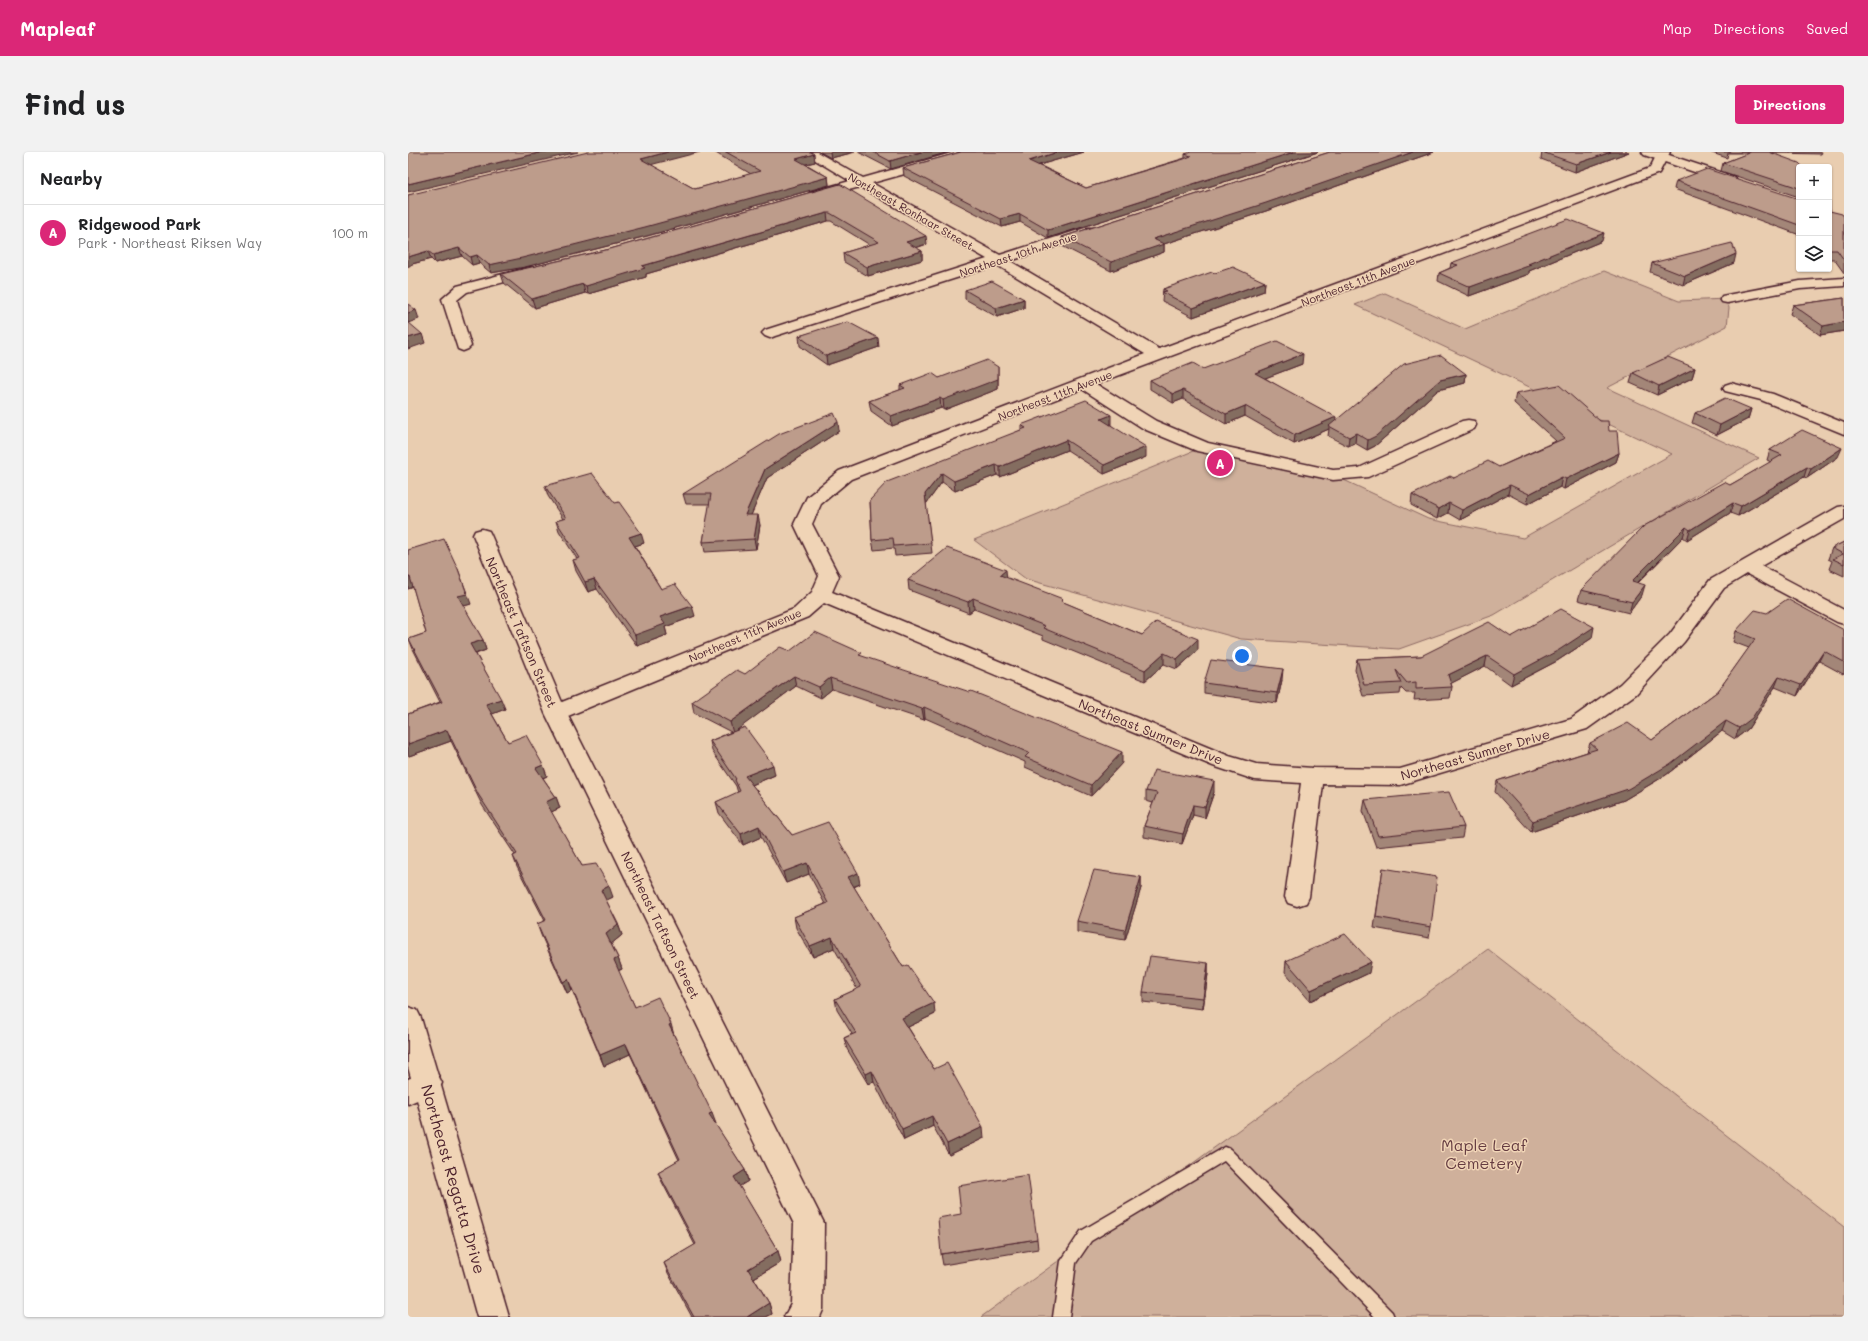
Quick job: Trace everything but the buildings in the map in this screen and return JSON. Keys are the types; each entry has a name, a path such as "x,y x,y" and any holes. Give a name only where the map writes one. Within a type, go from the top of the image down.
{"street":[{"name":"Northeast Ronhaar Street","path":"808,152 998,260 1159,356"},
{"path":"798,200 969,152"},
{"path":"1658,154 1742,184"},
{"name":"Northeast 11th Avenue","path":"556,713 801,613 821,594 829,576 803,524 813,501 845,475 1083,383 1159,356 1654,170 1658,154"},
{"name":"Northeast 10th Avenue","path":"770,333 1103,227"},
{"path":"463,346 448,299 454,293 484,282 546,267"},
{"path":"1727,299 1800,285 1844,282"},
{"path":"1083,383 1150,425 1203,447 1333,475 1362,473 1468,426"},
{"path":"1732,388 1767,397 1844,430"},
{"name":"Northeast Sumner Drive","path":"821,594 1221,760 1255,772 1313,776 1400,777 1580,724 1628,689 1677,638 1717,584 1844,511"},
{"name":"Northeast Taftson Street","path":"482,535 556,713 809,1223 807,1310 800,1317"},
{"path":"1746,566 1844,618"},
{"path":"1297,897 1313,776"},
{"name":"Northeast Regatta Drive","path":"408,1018 418,1088 492,1317"}],"lane":[{"path":"1061,1317 1060,1315 1069,1261 1086,1236 1225,1153 1386,1317"}],"green space":[{"path":"1604,271 1679,301 1727,299 1729,308 1727,326 1607,388 1759,458 1494,615 1399,649 1241,639 1026,579 974,540 1203,447 1333,475 1428,519 1523,538 1672,454 1355,305 1385,293 1465,329"},
{"name":"Maple Leaf Cemetery","path":"1488,949 1844,1227 1844,1317 981,1317"}],"place":[{"name":"Ridgewood Park","path":"1220,463"}]}
